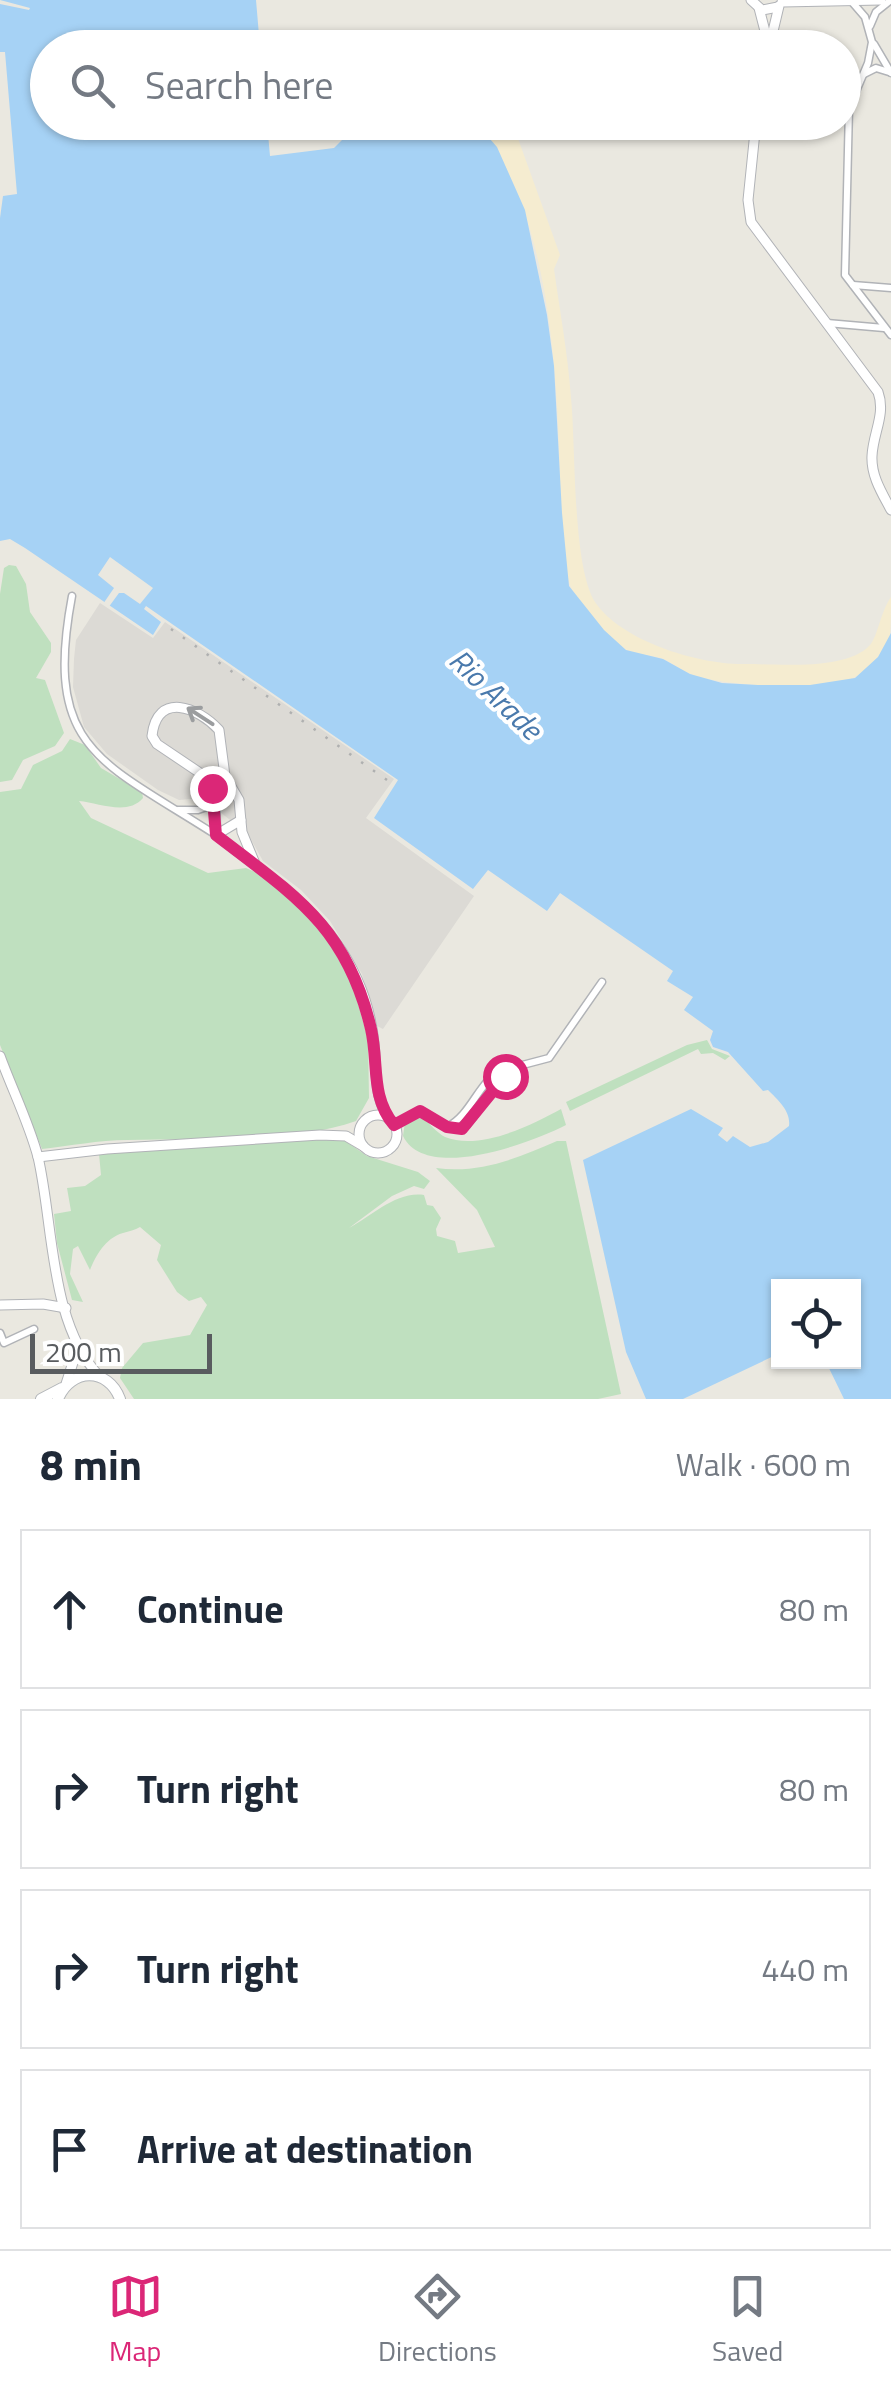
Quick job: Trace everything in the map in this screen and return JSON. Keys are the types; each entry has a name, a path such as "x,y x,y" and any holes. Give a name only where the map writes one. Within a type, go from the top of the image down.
{"main road":[{"path":"40,1399 63,1390 84,1375 100,1377 114,1386 121,1399"}],"street":[{"path":"819,0 832,1"},
{"path":"753,2 770,10 782,3 881,0"},
{"path":"870,27 876,12 891,0"},
{"path":"850,1 860,9 870,27 872,42 861,77"},
{"path":"753,2 765,30"},
{"path":"774,30 782,3"},
{"path":"872,42 891,73"},
{"path":"863,74 876,68 891,73"},
{"path":"754,140 748,200 751,222 878,392 882,410 872,464 891,510"},
{"path":"846,140 844,275 888,331"},
{"path":"852,285 891,288"},
{"path":"826,323 888,331"},
{"path":"38,1156 320,1135 346,1136 373,1152 388,1150 396,1136 380,1103 374,1040 364,998 343,953 321,920 288,888 216,835 96,755 74,724 65,698 64,676 72,596"},
{"path":"216,835 215,804 206,776 154,740 154,726 172,707 188,707 219,730 225,776 239,800 247,850 256,866"},
{"path":"177,810 198,810 215,804"},
{"path":"216,835 241,820"},
{"path":"412,1105 447,1127 456,1130 467,1125 517,1064 536,1064 549,1058 602,982"},
{"path":"0,1056 38,1156 48,1234 78,1347 100,1377"},
{"path":"363,1146 358,1135 372,1104 376,1074"},
{"path":"320,1135 374,1115 392,1122 420,1111"},
{"path":"42,1304 63,1295"},
{"path":"0,1306 42,1304 66,1308"},
{"path":"0,1332 2,1344 34,1330"},
{"path":"63,1390 76,1362 78,1347"}],"shaded area":[{"path":"100,603 153,638 165,622 394,779 366,818 474,896 383,1029 377,1026 362,974 330,921 301,890 263,861 248,834 202,798 179,800 158,790 107,754 84,727 73,687 76,640"}],"green space":[{"path":"16,566 26,584 30,612 51,643 51,652 36,678 45,680 64,733 55,746 23,760 12,780 0,782 0,594 4,568"},
{"path":"70,739 85,745 101,768 142,792 143,798 129,806 79,801 91,818 208,873 246,868 255,872 276,885 322,930 352,983 368,1039 369,1098 356,1121 273,1137 116,1140 42,1149 0,1045 0,792 21,789 33,765 62,751"},
{"path":"707,1040 712,1049 730,1056 725,1060 713,1053 701,1054 698,1049 570,1111 566,1102 687,1045"},
{"path":"561,1109 566,1125 481,1154 434,1156 415,1150 403,1136 405,1122 421,1115 445,1137 474,1141 505,1134"},
{"path":"341,1138 367,1156 418,1172 430,1181 424,1189 414,1186 392,1196 349,1228 394,1201 424,1195 427,1205 433,1206 441,1218 437,1236 455,1241 458,1253 495,1247 477,1210 436,1168 483,1167 566,1141 621,1394 598,1399 134,1399 120,1378 122,1368 143,1343 190,1335 207,1305 201,1297 189,1301 177,1292 157,1260 161,1245 140,1227 106,1243 90,1270 78,1246 73,1249 70,1274 83,1302 72,1300 57,1243 54,1214 71,1211 67,1188 85,1186 101,1175 99,1154"}],"sand":[{"path":"488,140 519,140 560,255 554,269 570,382 579,534 582,561 595,602 623,628 684,655 726,663 793,665 829,662 859,653 873,641 891,597 890,635 877,658 862,673 843,681 801,686 708,679 661,658 623,648 602,629 573,591 564,554 556,389 544,291 520,198"}],"water":[{"name":"Rio Arade","path":"0,0 256,0 259,30 30,30 30,140 269,140 270,156 334,148 342,140 491,140 525,210 547,315 569,586 604,630 626,650 663,659 690,674 722,683 810,685 855,678 878,657 891,633 891,1399 844,1399 829,1369 861,1369 861,1279 771,1279 771,1357 683,1399 646,1399 626,1352 583,1160 691,1109 723,1128 718,1135 727,1142 733,1136 750,1147 768,1142 789,1126 783,1106 768,1090 763,1091 728,1052 713,1047 713,1031 684,1010 693,997 667,981 673,971 560,893 547,911 488,870 473,889 374,818 398,780 146,606 144,609 161,622 153,635 25,548 10,539 0,541 0,218 3,196 17,194 5,52 0,52 0,4 29,10"}],"pier":[{"path":"110,557 153,588 140,604 119,593 108,608 103,604 114,588 98,575"}],"railway":[{"path":"171,629 387,780"}],"route":[{"path":"212,788 216,835 288,888 321,920 343,953 364,998 374,1040 378,1096 394,1125 420,1111 447,1127 462,1129 505,1076"}]}
